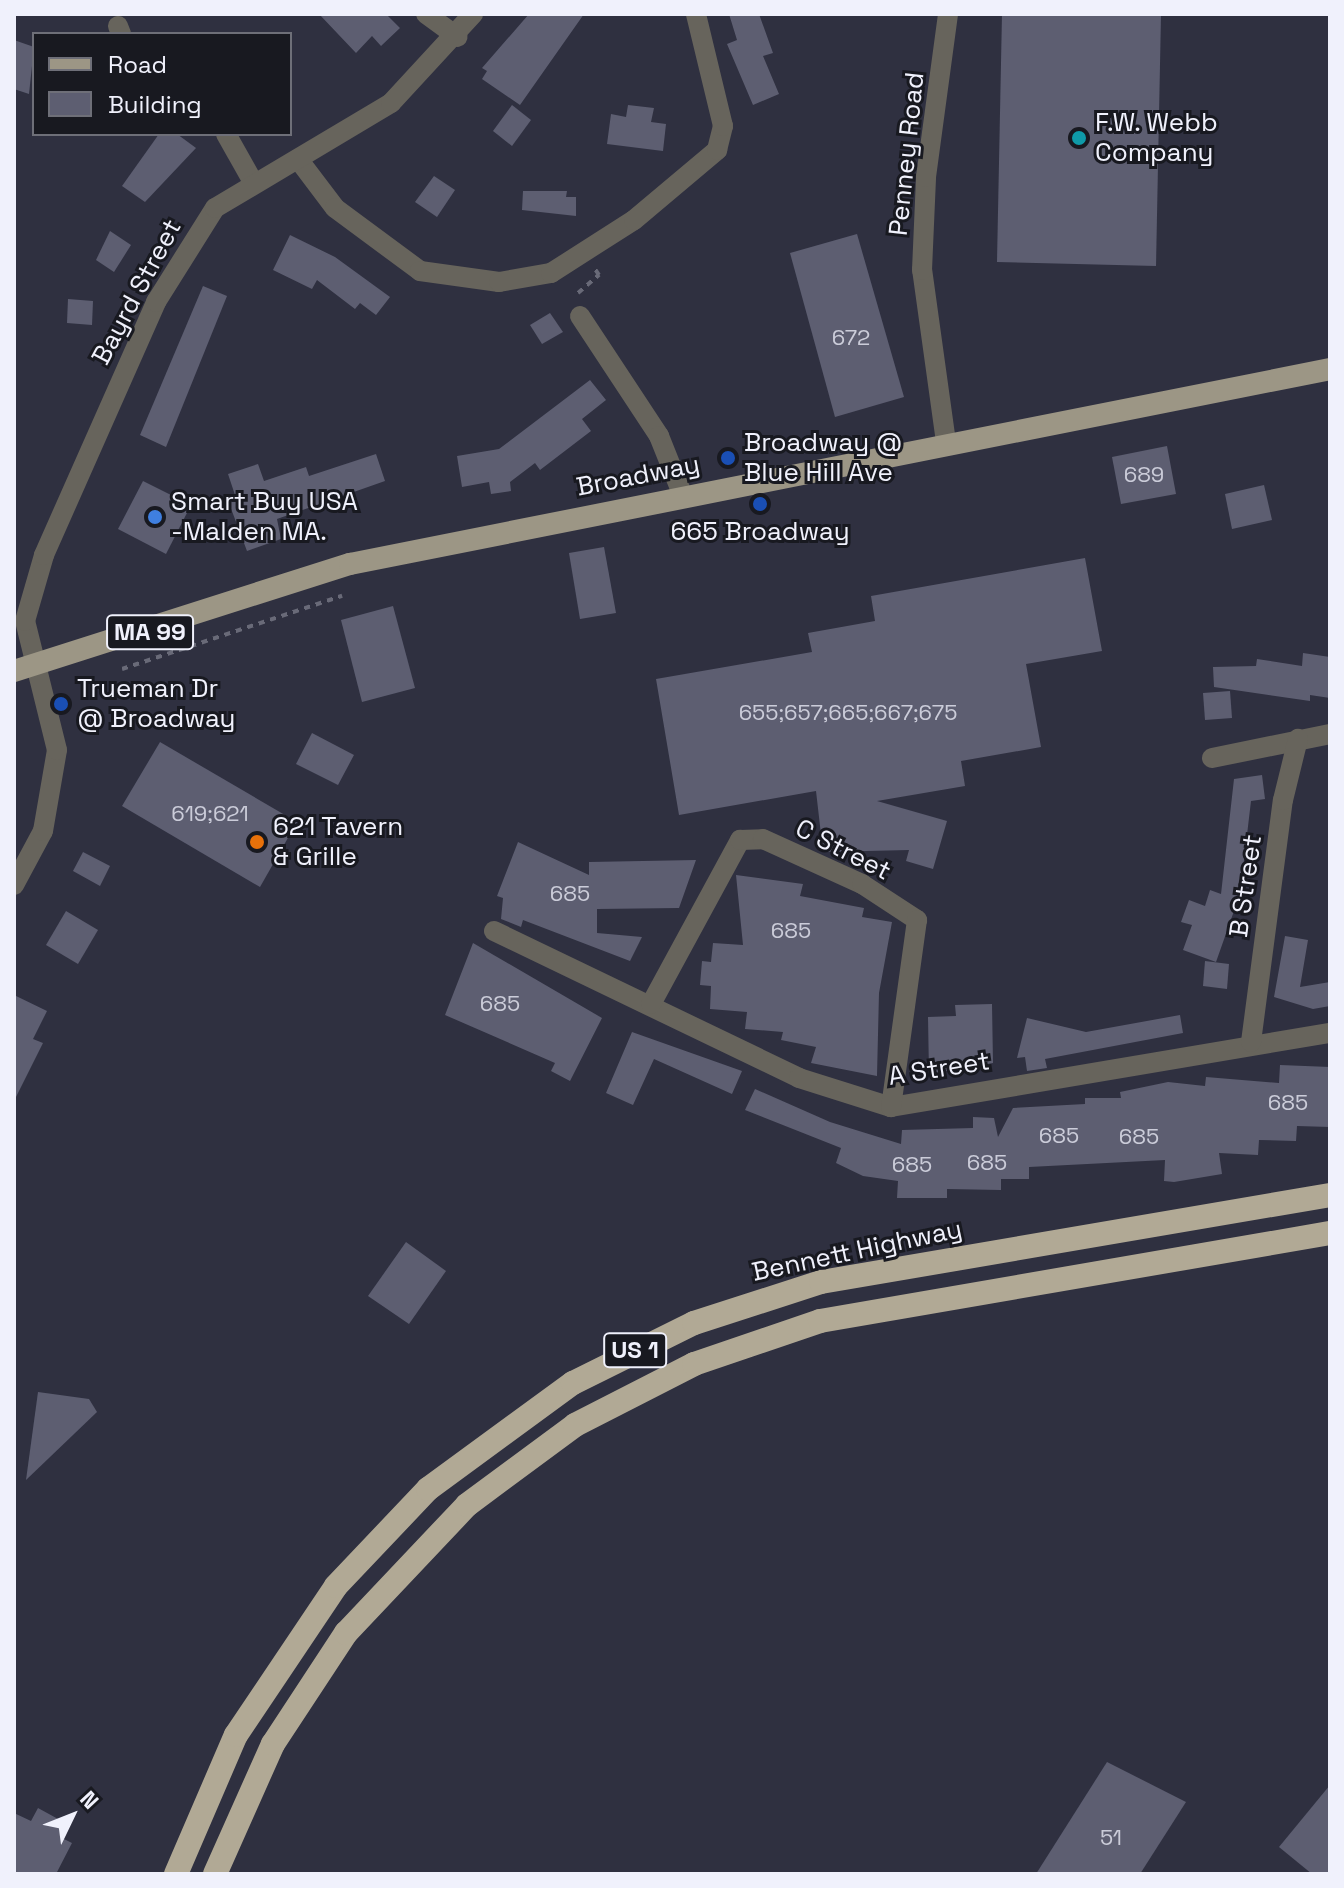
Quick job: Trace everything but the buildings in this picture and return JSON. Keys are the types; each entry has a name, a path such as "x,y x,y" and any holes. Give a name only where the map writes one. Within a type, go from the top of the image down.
{"highway":[{"name":"Bennett Highway","path":"176,1874 236,1735 336,1586 428,1489 573,1383 694,1323 821,1282 1330,1195"},
{"name":"US 1","path":"215,1874 273,1744 374,1599 467,1505 601,1410 694,1364 820,1321 1330,1233"}],"main road":[{"name":"Broadway","path":"14,671 350,564 946,442 1330,369"}],"street":[{"path":"426,14 458,37"},
{"name":"Bayrd Street","path":"14,885 43,831 57,750 40,663 25,621 44,555 100,423 198,228 253,182 391,103 458,37 473,14"},
{"path":"298,159 335,208 420,271 499,282 551,273 584,254 696,172 717,150 723,126 696,14"},
{"name":"Penney Road","path":"946,442 922,270 926,177 948,14"},
{"path":"227,136 253,182"},
{"path":"580,316 659,436 683,496"},
{"path":"1212,758 1330,734"},
{"name":"B Street","path":"1251,1042 1283,800 1298,739"},
{"name":"C Street","path":"651,1004 740,840 763,839 862,884 917,920 891,1107"},
{"name":"A Street","path":"494,931 651,1004 799,1078 891,1107 1251,1042 1330,1033"}],"path":[{"path":"580,316 569,301 599,275 584,254"},
{"path":"122,669 342,596"}],"place":[{"name":"F.W. Webb Company","path":"1079,138"},
{"name":"Broadway @ Blue Hill Ave","path":"728,458"},
{"name":"665 Broadway","path":"760,504"},
{"name":"Smart Buy USA -Malden MA.","path":"155,517"},
{"name":"Trueman Dr @ Broadway","path":"61,704"},
{"name":"621 Tavern & Grille","path":"257,842"}]}
